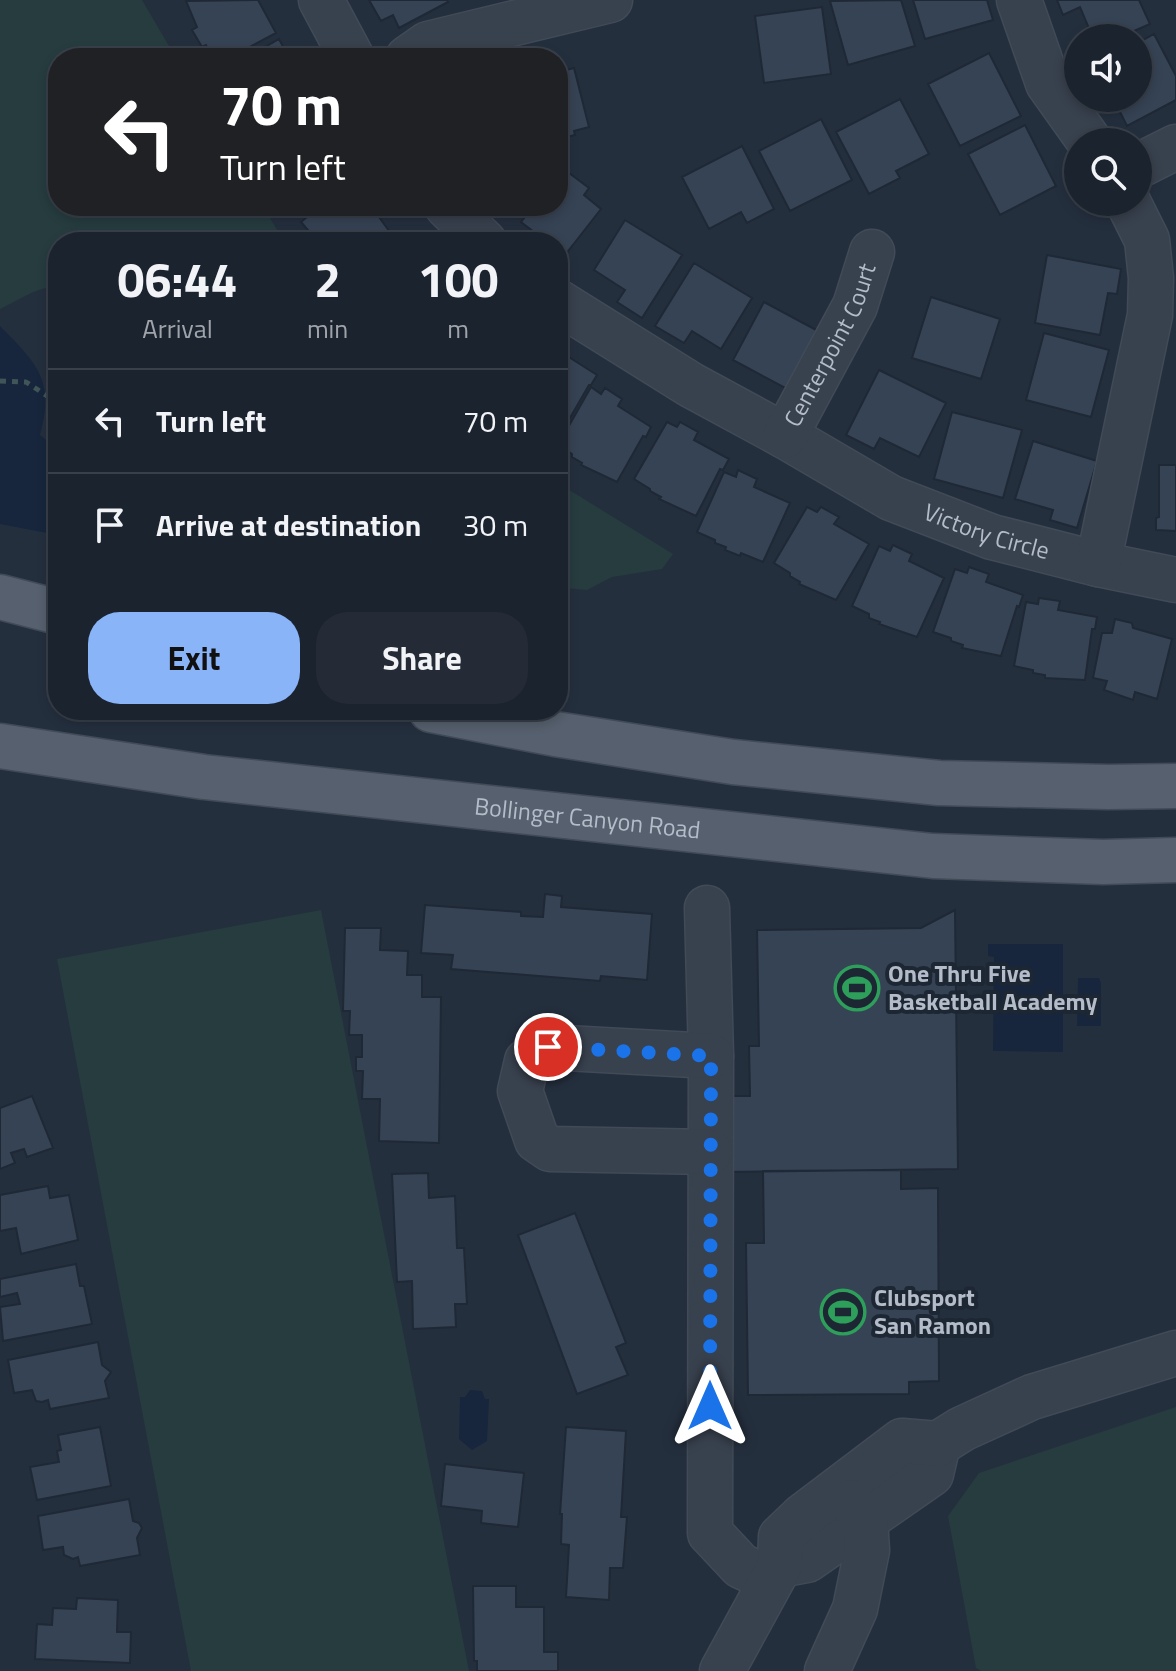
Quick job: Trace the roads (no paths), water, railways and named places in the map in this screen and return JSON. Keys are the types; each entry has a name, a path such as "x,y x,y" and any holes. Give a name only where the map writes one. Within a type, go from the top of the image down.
{"main road":[{"path":"0,597 48,609"},
{"path":"483,720 733,762 939,783 1176,786"},
{"name":"Bollinger Canyon Road","path":"0,746 204,777 933,856 1103,862 1176,860"}],"street":[{"path":"321,0 347,48"},
{"path":"422,48 428,44 610,0"},
{"path":"1019,0 1048,83 1080,128"},
{"path":"1152,159 1176,147"},
{"path":"457,216 474,232"},
{"path":"1098,564 1150,315 1151,278 1147,240 1135,216"},
{"name":"Centerpoint Court","path":"785,436 855,306 872,252"},
{"name":"Victory Circle","path":"568,308 691,385 891,498 992,537 1176,580"},
{"path":"707,908 711,1056 710,1533 741,1566 775,1572 807,1560 852,1503 931,1474 938,1444 962,1429 1032,1397 1176,1353"},
{"path":"710,1152 550,1149 537,1140 520,1091 527,1061 548,1047 711,1056"},
{"path":"827,1671 855,1609 867,1550 852,1503"},
{"path":"722,1671 775,1572"}],"water":[{"path":"0,326 33,362 44,386 44,416 40,435 48,442 48,533 0,524"},
{"path":"988,944 1063,944 1063,1052 993,1051 994,957 988,956"},
{"path":"1078,978 1099,978 1101,1026 1077,1026"},
{"path":"470,1390 482,1391 485,1399 489,1399 487,1441 472,1450 459,1439 460,1397 465,1397"}],"place":[{"name":"One Thru Five Basketball Academy","path":"857,988"},
{"name":"Clubsport San Ramon","path":"843,1312"}]}
